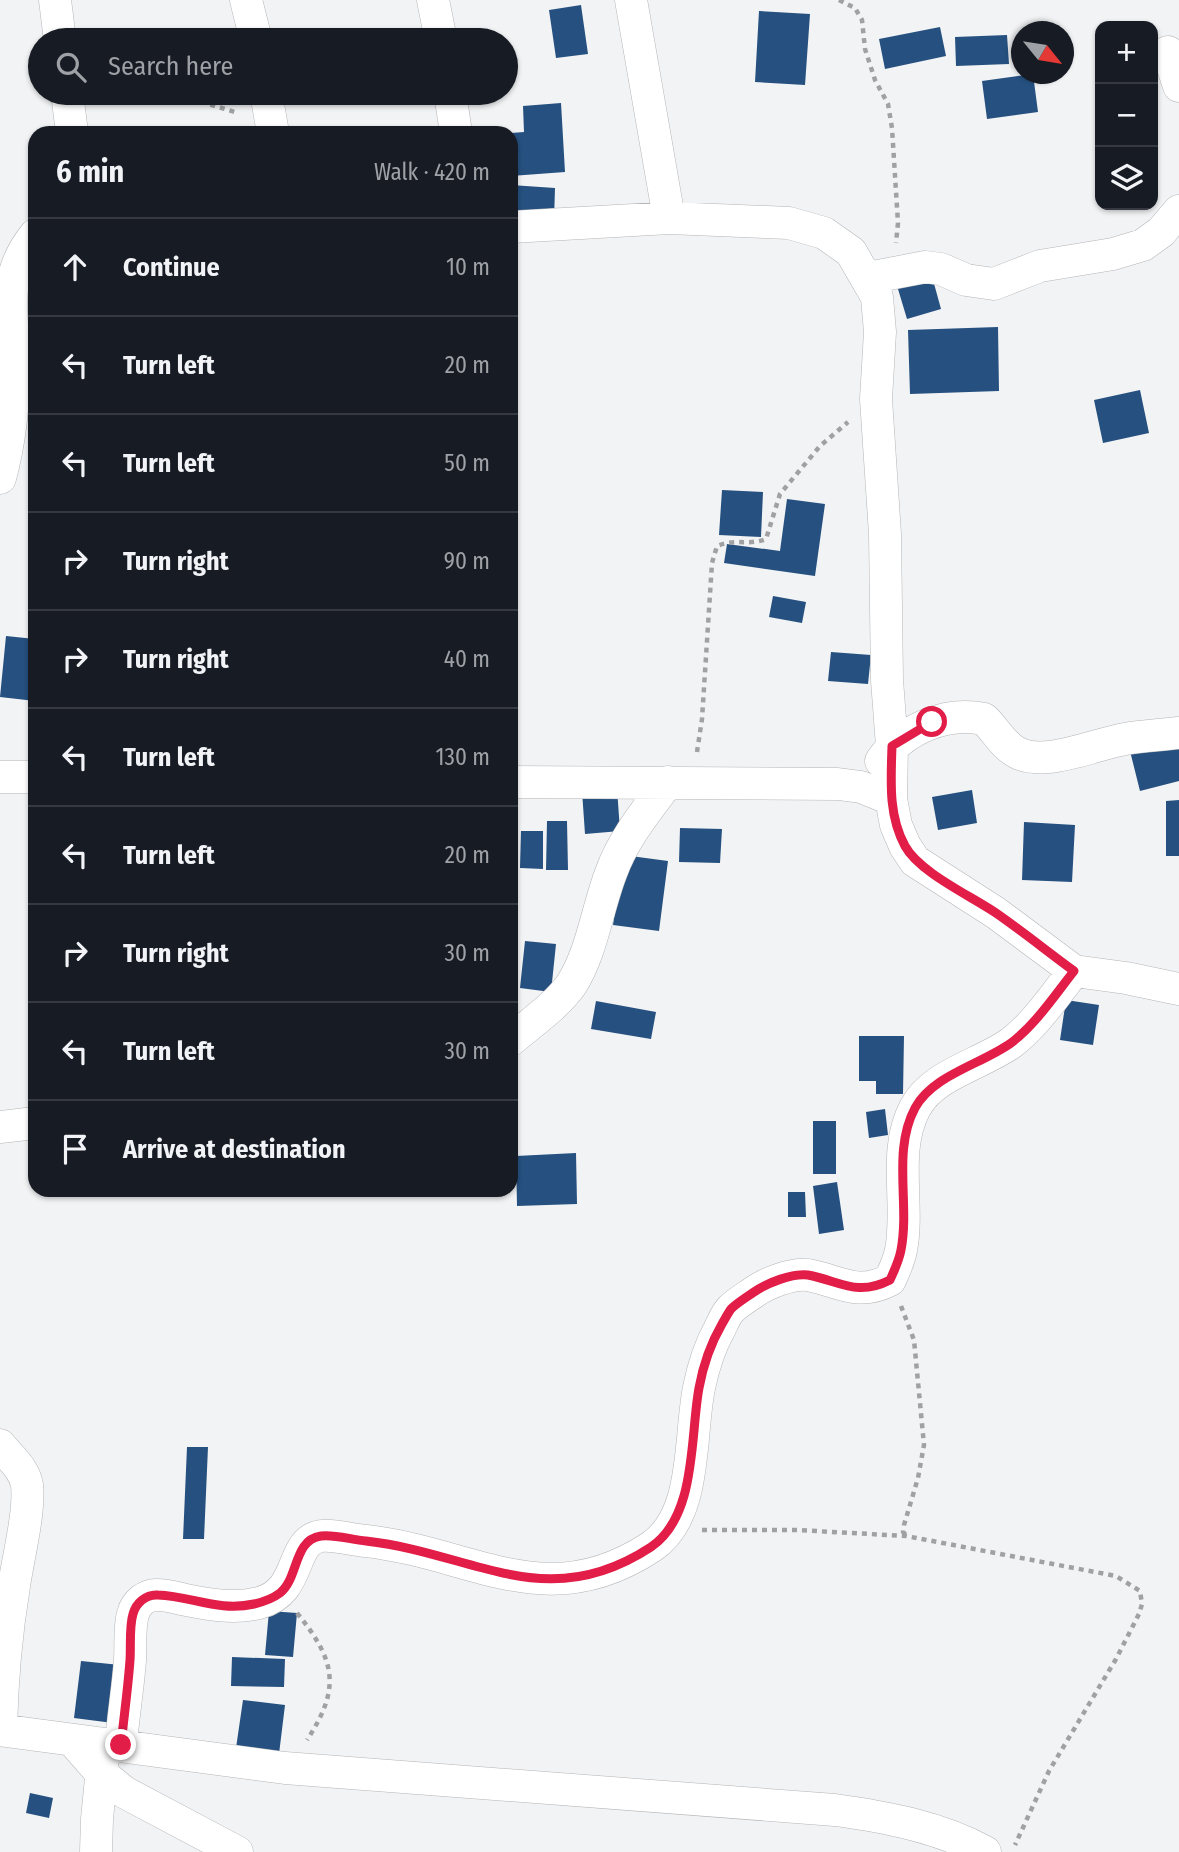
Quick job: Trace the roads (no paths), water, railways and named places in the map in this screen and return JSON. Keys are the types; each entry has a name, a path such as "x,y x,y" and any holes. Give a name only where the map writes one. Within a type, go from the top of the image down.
{"street":[{"path":"55,0 58,28"},
{"path":"246,0 253,28"},
{"path":"433,0 439,28"},
{"path":"631,0 669,218"},
{"path":"1168,52 1179,86"},
{"path":"68,105 71,126"},
{"path":"268,105 272,126"},
{"path":"452,105 455,126"},
{"path":"518,227 669,218 789,223 824,233 881,275 925,267 941,269 966,280 994,284 1040,266 1113,254 1143,245 1161,232 1179,211"},
{"path":"0,478 12,417 7,356 11,290 15,266 28,246"},
{"path":"881,275 877,297 880,332 876,399 885,534 887,680 892,746 891,799 896,825 915,861 996,913 1074,971 1179,989"},
{"path":"861,787 892,746 932,722 971,716 984,719 1002,741 1017,753 1034,758 1125,739 1179,733"},
{"path":"0,777 28,777"},
{"path":"518,782 838,784 861,787 891,799"},
{"path":"518,1034 570,986 583,959 611,870 635,827 668,782"},
{"path":"96,1852 109,1754 130,1665 132,1615 138,1604 156,1594 211,1605 243,1606 264,1601 280,1593 289,1583 301,1549 309,1540 322,1535 399,1545 503,1574 541,1580 581,1578 612,1567 652,1546 667,1532 675,1518 692,1457 699,1388 715,1336 730,1310 757,1289 791,1276 806,1275 863,1289 875,1288 890,1280 901,1249 904,1137 915,1108 928,1090 948,1076 987,1059 1013,1041 1044,1010 1074,971"},
{"path":"0,1127 28,1124"},
{"path":"0,1445 20,1468 27,1484 4,1664 0,1730 72,1740 109,1754 884,1816 933,1831 985,1852"},
{"path":"109,1754 124,1792 237,1852"}]}
